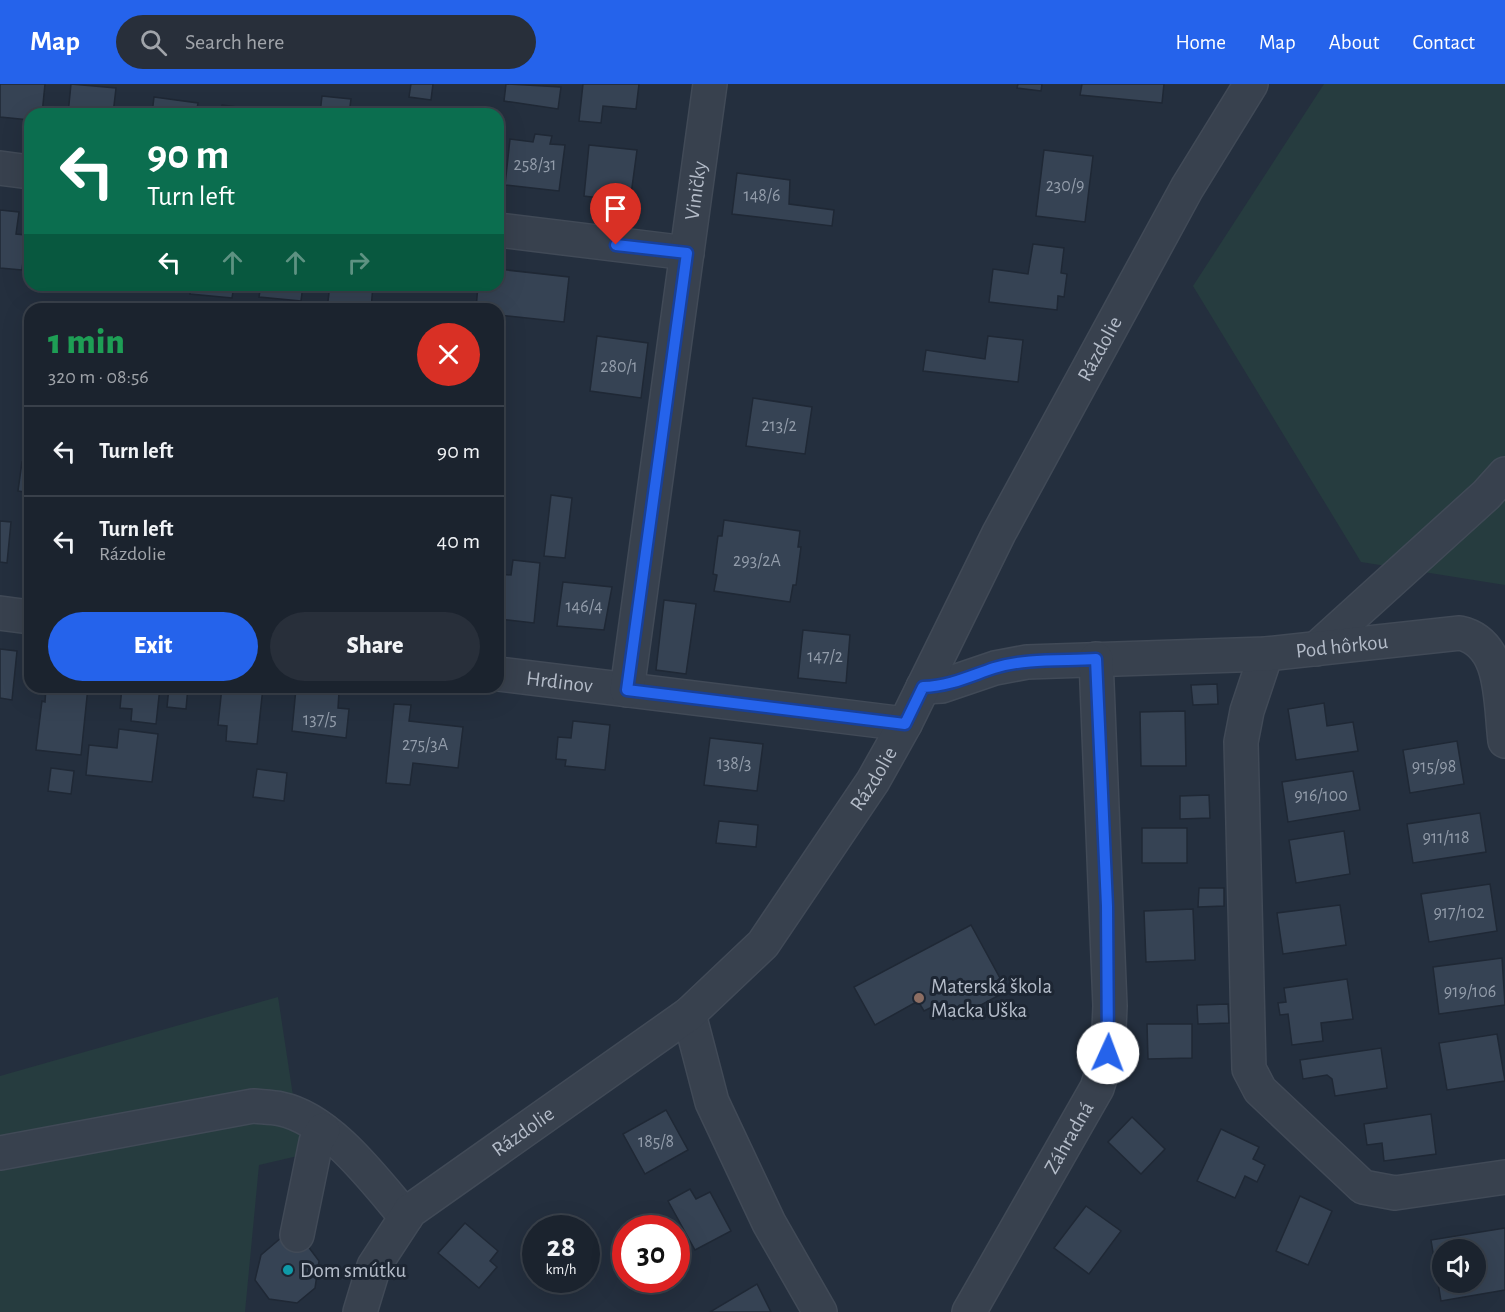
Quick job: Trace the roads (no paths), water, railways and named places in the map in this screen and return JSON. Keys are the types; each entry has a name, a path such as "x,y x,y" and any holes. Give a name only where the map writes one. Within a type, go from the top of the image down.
{"street":[{"name":"Viničky","path":"627,690 710,84"},
{"name":"Rázdolie","path":"360,1312 374,1266 406,1217 419,1204 689,1014 763,944 873,781 905,724 999,533 1186,188 1251,84"},
{"path":"0,168 24,171"},
{"path":"504,231 687,253"},
{"path":"1316,649 1486,495 1505,474"},
{"path":"0,613 24,616"},
{"name":"Pod hôrkou","path":"923,687 942,686 995,668 1028,662 1266,654 1460,633 1475,637 1489,650 1495,664 1505,741"},
{"path":"1266,654 1247,711 1241,742 1249,1069 1260,1090 1363,1187 1395,1193 1505,1177"},
{"name":"Záhradná","path":"969,1312 1097,1088 1108,1053 1107,906 1096,659"},
{"name":"Hrdinov","path":"504,675 905,724"},
{"path":"689,1014 712,1102 769,1223 820,1312"},
{"path":"0,1153 253,1106 283,1109 323,1130 342,1144 406,1217"},
{"path":"297,1235 316,1143 323,1130"}],"place":[{"name":"Materská škola Macka Uška","path":"919,998"},
{"name":"Dom smútku","path":"288,1270"}]}
